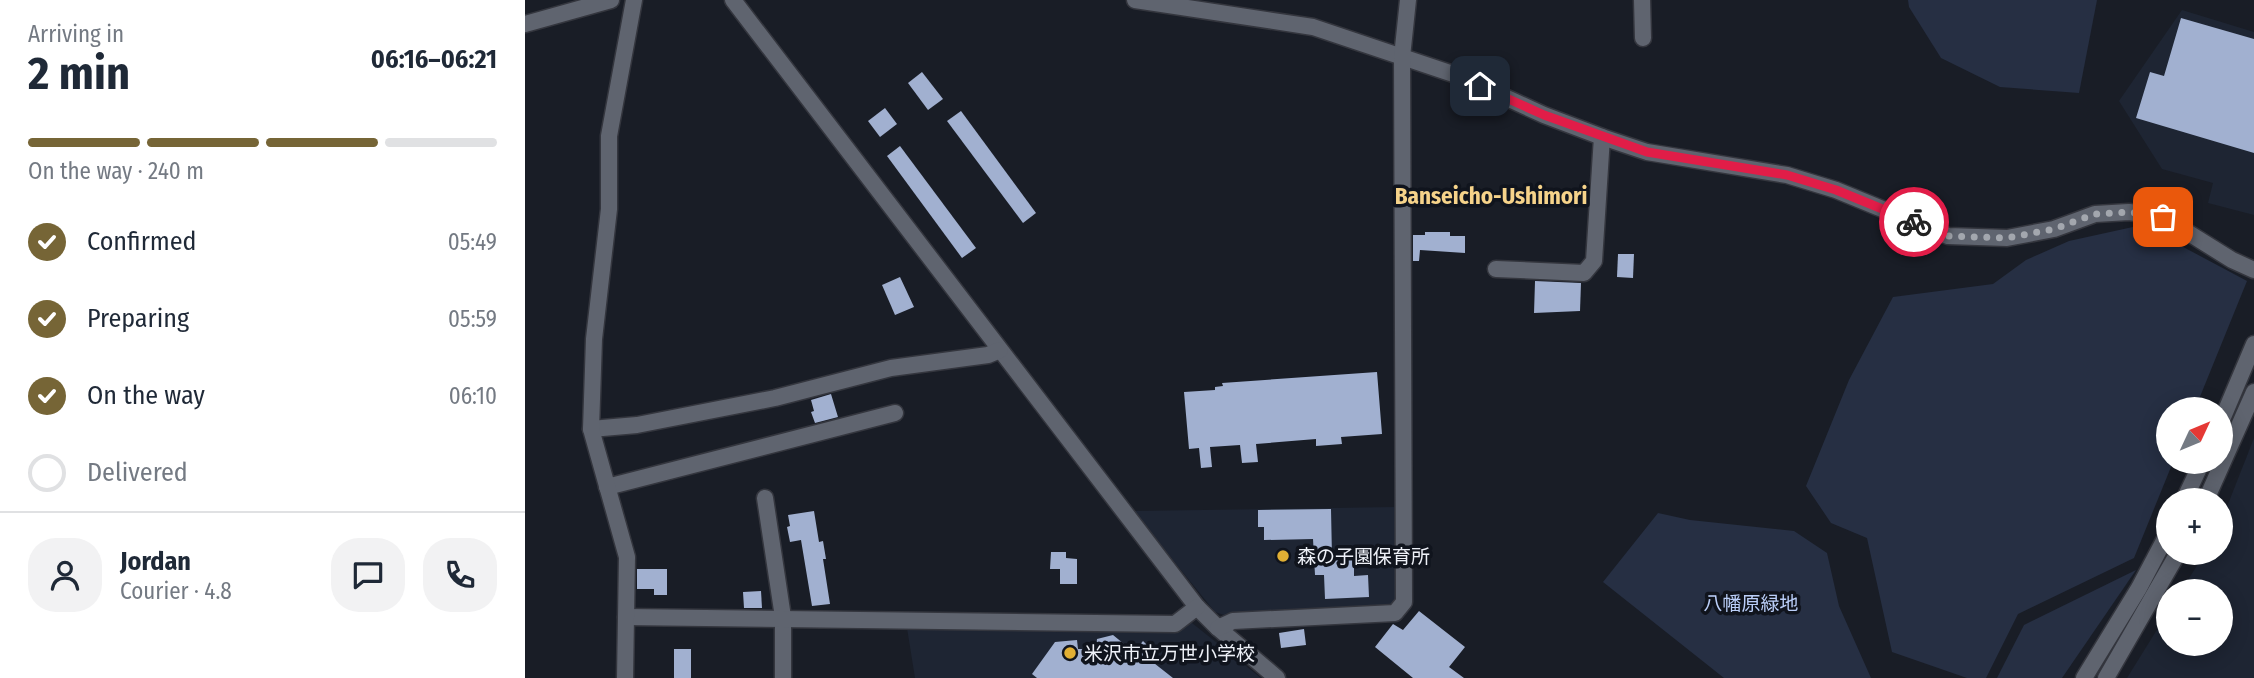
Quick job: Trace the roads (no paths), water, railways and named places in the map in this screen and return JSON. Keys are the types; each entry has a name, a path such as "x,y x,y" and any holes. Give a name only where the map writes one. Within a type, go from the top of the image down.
{"street":[{"path":"525,24 611,0"},
{"path":"625,678 627,556 591,429 594,339 609,209 609,136 634,0"},
{"path":"733,0 1197,607 1277,678"},
{"path":"1135,0 1313,27 1459,76 1544,115 1647,152 1787,175 1836,190 1948,236 2007,238 2054,229 2095,214 2129,212 2163,217 2254,271"},
{"path":"1218,628 1233,621 1395,613 1404,602 1402,57 1408,0"},
{"path":"1642,0 1643,38"},
{"path":"1496,269 1584,273 1594,261 1602,137"},
{"path":"2232,397 2254,344"},
{"path":"591,429 637,425 750,403 891,368 988,355 1000,350"},
{"path":"2211,488 2254,392"},
{"path":"607,487 895,413"},
{"path":"765,498 783,617 783,678"},
{"path":"2084,678 2156,556"},
{"path":"2106,678 2172,565"},
{"path":"626,617 1175,624 1197,607"}],"place":[{"name":"森の子園保育所","path":"1283,556"},
{"name":"米沢市立万世小学校","path":"1070,653"}],"district":[{"name":"Banseicho-Ushimori","path":"1491,196"}],"park label":[{"name":"八幡原緑地","path":"1751,603"}]}
